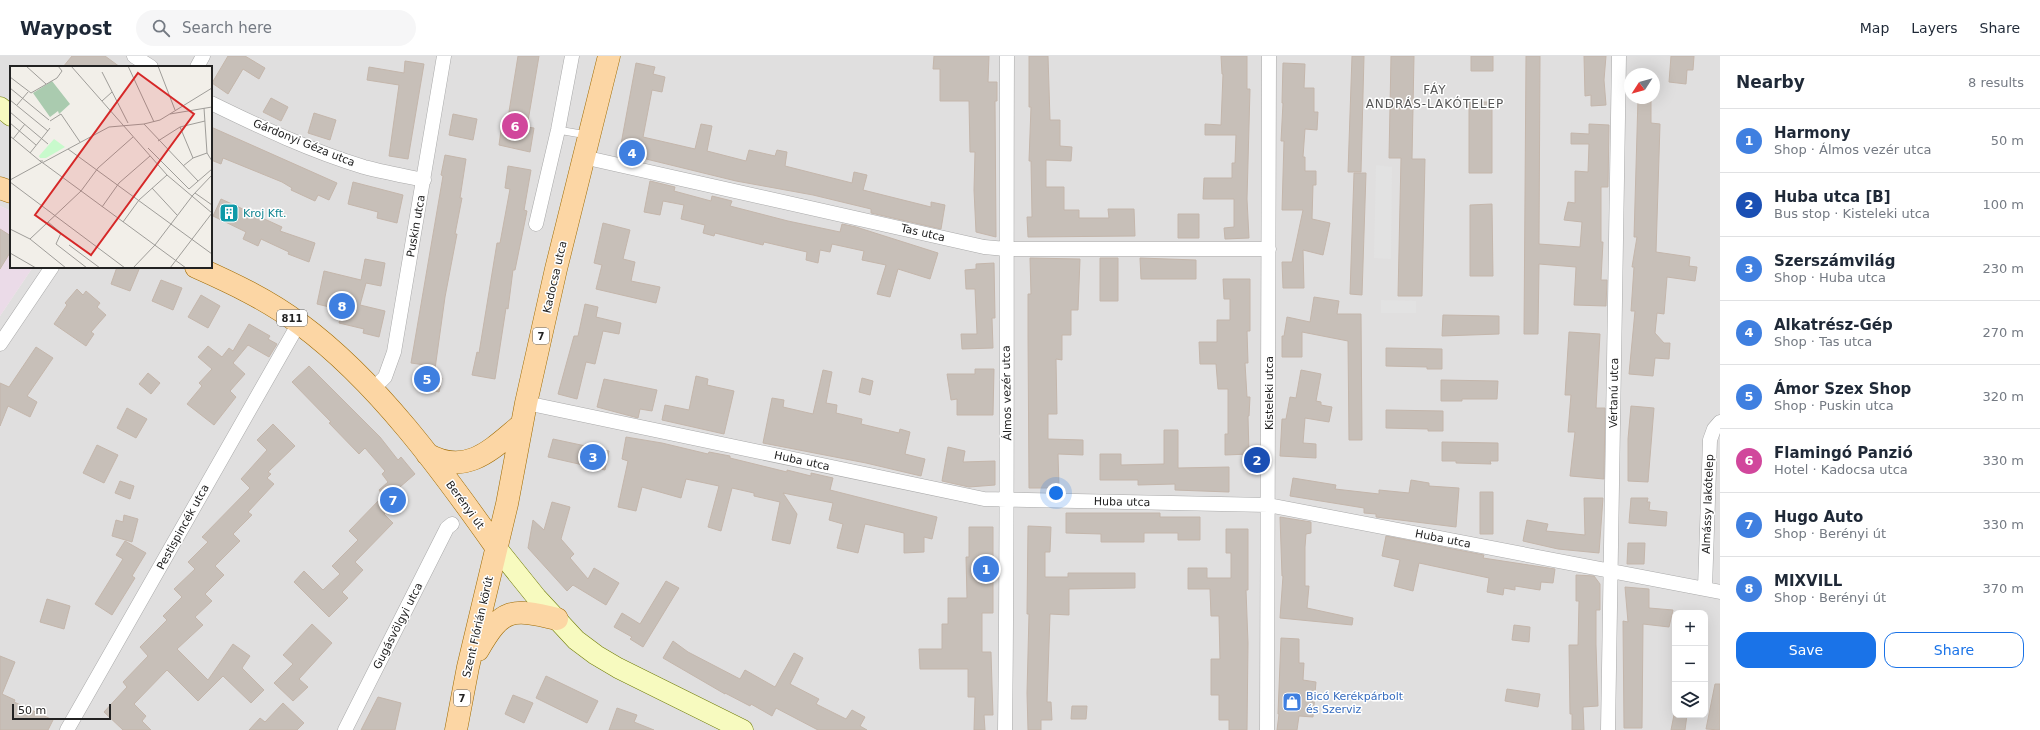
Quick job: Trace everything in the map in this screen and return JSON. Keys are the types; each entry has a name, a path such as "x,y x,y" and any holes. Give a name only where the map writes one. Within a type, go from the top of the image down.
{"main road":[{"name":"Kadocsa utca","path":"496,547 507,504 526,403 583,157 590,135 609,56"},
{"path":"0,107 10,115"},
{"path":"0,188 10,192"},
{"name":"Berényi út","path":"198,268 247,291 298,323 343,360 372,390 427,454 496,547 537,598 576,640 596,655 618,668 742,730"},
{"path":"427,454 436,459 447,461 470,460 491,451 521,425"},
{"name":"Szent Flórián körút","path":"456,730 468,667 496,547"},
{"path":"468,667 488,633 498,620 505,616 520,611 557,619"}],"street":[{"path":"134,56 149,66"},
{"path":"198,66 203,56"},
{"name":"Puskin utca","path":"372,390 385,377 394,352 444,56"},
{"path":"536,224 558,130 572,56"},
{"name":"Álmos vezér utca","path":"1005,730 1008,501 1006,249 1007,56"},
{"name":"Kisteleki utca","path":"1267,730 1269,56"},
{"name":"Vértanú utca","path":"1608,730 1619,56"},
{"name":"Gárdonyi Géza utca","path":"212,103 276,134 332,156 365,167 424,180"},
{"name":"Tas utca","path":"583,157 984,247 1006,249 1269,249"},
{"path":"0,344 51,268"},
{"name":"Pestispincék utca","path":"67,730 298,323"},
{"name":"Huba utca","path":"526,403 969,497 1008,501 1268,505 1720,592"},
{"name":"Almássy lakótelep","path":"1705,588 1710,440 1714,428 1720,422"},
{"name":"Gugásvölgyi utca","path":"345,730 444,535 452,524"}],"lane":[{"path":"558,130 590,135"}],"shaded area":[{"path":"0,56 1720,56 1720,730 0,730 0,316 32,268 212,268 212,66 10,66 10,211 0,206"},
{"path":"1376,165 1392,167 1391,259 1374,258"},
{"path":"0,206 10,211 10,268 32,268 0,316"},
{"path":"1381,300 1416,301 1416,313 1381,313"}],"building":[{"path":"72,56 105,56 119,66 64,66"},
{"path":"228,56 245,56 265,68 259,79 243,69 228,94 212,83"},
{"path":"518,56 539,56 527,127 534,128 530,152 499,145 502,123 507,124"},
{"path":"934,56 989,56 988,82 997,82 997,101 995,101 996,237 976,232 974,190 975,152 970,152 969,101 940,101 940,69 933,69"},
{"path":"1029,56 1048,56 1050,120 1060,120 1060,146 1072,147 1071,161 1046,160 1046,187 1064,187 1064,210 1079,210 1079,218 1109,218 1108,209 1134,209 1135,236 1028,237 1027,217 1032,217 1031,161 1029,161 1031,107 1029,107"},
{"path":"1221,56 1247,56 1247,89 1250,89 1247,199 1249,238 1225,239 1224,228 1234,227 1234,199 1203,199 1204,178 1232,178 1232,163 1235,163 1236,135 1205,135 1205,124 1221,125 1223,74"},
{"path":"1352,56 1364,56 1361,172 1348,172"},
{"path":"1391,56 1414,56 1412,159 1425,159 1422,296 1398,296 1401,158 1389,158"},
{"path":"1471,56 1493,56 1493,71 1471,71"},
{"path":"1526,56 1540,56 1539,244 1580,247 1582,222 1564,220 1568,202 1575,203 1575,171 1588,172 1589,144 1571,144 1571,133 1589,134 1589,124 1609,125 1608,187 1601,187 1601,242 1603,242 1601,280 1607,280 1606,306 1574,305 1576,267 1539,264 1538,334 1524,334"},
{"path":"1584,56 1606,56 1604,80 1606,105 1591,106 1591,95 1585,96"},
{"path":"1671,56 1694,56 1693,70 1687,70 1686,84 1669,82"},
{"path":"405,61 424,64 408,159 389,156 399,85 367,80 369,67 404,73"},
{"path":"636,63 655,67 653,74 665,77 662,92 652,90 643,137 695,149 701,124 712,126 707,151 746,161 749,150 775,156 777,150 787,152 785,166 852,183 854,172 867,175 863,190 931,207 931,202 945,205 941,229 871,213 871,209 813,195 736,181 638,157 619,155"},
{"path":"1283,63 1305,64 1304,88 1314,88 1314,112 1318,112 1317,130 1305,129 1303,157 1305,157 1305,171 1316,171 1316,185 1313,185 1312,219 1330,223 1323,255 1303,250 1304,288 1283,288 1282,262 1292,262 1303,210 1282,210 1284,141 1281,141"},
{"path":"271,98 288,107 281,121 263,112"},
{"path":"1469,102 1492,102 1492,173 1469,173"},
{"path":"1638,104 1651,104 1651,123 1660,124 1656,252 1690,257 1689,266 1697,267 1695,281 1667,277 1664,314 1657,313 1655,333 1664,343 1670,343 1669,359 1655,358 1653,376 1629,374 1635,311 1631,311 1634,267 1632,267 1637,237 1634,237"},
{"path":"314,113 336,120 330,140 308,133"},
{"path":"453,114 477,119 473,140 449,135"},
{"path":"212,127 337,183 329,200 318,195 315,201 291,190 292,188 282,182 223,158 221,164 212,160"},
{"path":"445,155 466,159 460,198 462,198 455,234 457,234 445,297 434,376 442,378 439,392 421,388 425,365 411,363 443,176 441,175"},
{"path":"508,166 531,170 524,210 527,211 515,270 513,270 508,309 506,308 495,379 472,375 477,352 479,353 497,243 500,243 510,189 505,188"},
{"path":"1354,173 1366,173 1362,295 1350,294"},
{"path":"650,181 675,187 674,191 711,201 712,196 732,201 730,206 788,221 840,232 842,224 856,227 938,253 930,279 898,269 890,297 877,294 886,265 862,260 864,251 832,244 830,252 820,250 818,263 806,260 807,252 764,242 763,245 715,233 714,236 703,233 705,225 681,219 684,205 663,201 660,215 644,212"},
{"path":"353,182 403,195 397,223 377,218 378,212 348,204"},
{"path":"221,199 282,227 280,231 315,243 309,262 288,254 289,252 261,239 258,246 243,239 246,232 213,216"},
{"path":"1492,204 1493,276 1470,276 1470,205"},
{"path":"1178,214 1199,214 1199,238 1178,238"},
{"path":"603,223 630,230 623,259 635,262 631,281 660,287 656,303 596,289 602,265 594,263"},
{"path":"0,229 10,235 10,253 0,269"},
{"path":"1030,258 1080,259 1078,310 1071,310 1071,335 1062,335 1062,360 1056,359 1057,414 1048,414 1048,439 1083,440 1083,455 1058,454 1059,488 1029,488 1028,294 1031,294"},
{"path":"1100,258 1118,258 1118,301 1100,301"},
{"path":"1140,258 1196,260 1196,279 1141,279"},
{"path":"365,259 385,263 381,286 366,283 360,305 385,311 379,337 363,333 364,329 339,323 342,310 317,304 324,271 361,280"},
{"path":"994,263 995,318 992,318 993,348 962,349 961,334 977,334 975,289 966,289 965,270 976,269 976,264"},
{"path":"117,268 140,268 130,291 111,284"},
{"path":"1223,279 1250,279 1250,331 1247,331 1248,363 1245,363 1247,397 1250,397 1248,416 1249,454 1225,455 1225,434 1228,434 1228,389 1218,389 1216,364 1200,364 1199,342 1217,342 1217,320 1230,320 1230,299 1224,299"},
{"path":"161,280 182,288 173,310 152,301"},
{"path":"77,289 83,295 86,291 100,303 97,307 106,315 91,332 94,334 86,346 54,324 67,305 65,303"},
{"path":"201,295 220,306 208,328 188,317"},
{"path":"1314,297 1339,301 1337,314 1361,314 1362,440 1349,440 1348,341 1302,332 1302,357 1282,357 1282,336 1284,336 1287,317 1310,322"},
{"path":"585,304 598,307 596,317 621,323 619,334 603,331 595,364 586,362 577,399 558,394 574,336 578,336"},
{"path":"1443,315 1499,316 1499,334 1442,336"},
{"path":"249,324 270,336 268,339 277,344 269,357 248,345 233,363 245,374 230,391 236,397 214,425 187,404 202,386 199,383 212,369 198,357 208,346 222,357 229,348 233,351"},
{"path":"1569,332 1600,334 1596,408 1605,408 1604,479 1570,476 1575,432 1568,432 1571,395 1565,395"},
{"path":"36,347 53,358 27,396 37,402 30,417 8,406 0,426 0,383 9,387"},
{"path":"1386,348 1442,349 1442,369 1386,366"},
{"path":"309,366 380,437 398,460 401,457 415,474 400,487 406,493 384,514 393,523 355,562 363,570 342,592 348,598 329,617 294,582 304,571 323,590 340,574 332,566 358,540 349,531 383,496 379,490 388,482 382,474 385,471 365,448 359,454 329,423 331,422 292,382"},
{"path":"975,369 994,369 993,415 957,415 957,399 951,400 947,374 975,374"},
{"path":"823,370 832,372 826,403 837,405 836,413 862,419 861,424 899,433 900,429 910,432 905,454 925,459 921,476 866,463 763,443 772,398 784,400 783,407 813,414"},
{"path":"1301,370 1321,374 1316,401 1321,402 1321,405 1332,407 1329,422 1305,418 1303,443 1316,444 1316,458 1280,456 1282,419 1286,419 1290,397 1296,398"},
{"path":"148,373 160,383 151,394 139,384"},
{"path":"696,376 708,379 707,385 734,391 724,434 662,420 665,405 689,410"},
{"path":"862,378 873,381 870,395 859,392"},
{"path":"604,379 657,390 652,411 640,409 638,418 597,407"},
{"path":"1441,380 1498,381 1497,399 1462,399 1462,401 1441,401"},
{"path":"1631,406 1654,408 1648,482 1628,481 1628,439"},
{"path":"127,408 147,419 136,438 117,428"},
{"path":"1386,410 1443,411 1443,431 1428,431 1428,429 1386,428"},
{"path":"273,424 295,446 268,472 271,474 267,478 274,484 248,512 252,515 233,534 240,541 215,566 224,575 205,594 212,601 195,617 203,625 177,649 208,680 233,644 250,656 242,668 264,690 251,703 223,676 198,701 167,670 134,704 146,716 142,721 151,730 123,730 104,712 127,687 123,682 148,656 140,647 167,620 163,616 182,597 174,589 195,569 188,562 208,542 202,537 250,488 241,479 267,450 257,440"},
{"path":"1164,430 1178,430 1178,468 1229,467 1229,492 1175,490 1175,484 1138,485 1138,480 1100,480 1100,454 1121,454 1121,465 1164,464"},
{"path":"626,437 662,443 708,454 709,452 730,456 730,458 787,472 787,470 811,476 811,473 833,478 830,490 937,517 932,539 924,537 924,552 904,553 904,533 865,524 858,553 837,548 843,524 829,520 833,503 783,493 797,514 790,544 772,540 780,502 754,496 754,493 732,488 721,531 708,527 719,486 686,479 681,498 642,487 636,511 618,507 628,461 622,459"},
{"path":"553,439 609,451 605,470 548,457"},
{"path":"1442,442 1498,443 1498,461 1490,461 1491,464 1442,461"},
{"path":"97,445 118,455 104,483 83,473"},
{"path":"948,447 965,451 963,462 995,461 995,485 969,487 942,481"},
{"path":"1293,478 1336,485 1335,489 1379,494 1379,490 1409,493 1411,480 1429,483 1429,486 1459,488 1456,527 1376,517 1376,514 1364,513 1364,508 1290,496"},
{"path":"120,481 134,486 130,499 115,493"},
{"path":"1480,492 1493,492 1493,534 1480,534"},
{"path":"1584,498 1603,498 1599,553 1558,549 1523,541 1527,520 1548,524 1546,531 1585,535"},
{"path":"1631,498 1648,498 1647,502 1650,502 1649,510 1667,512 1666,526 1629,523"},
{"path":"552,502 570,507 561,539 574,554 570,558 588,579 594,568 619,583 606,605 573,585 567,591 528,548 533,520 544,530"},
{"path":"1066,513 1160,513 1160,517 1200,517 1200,540 1178,540 1178,533 1144,533 1144,542 1101,542 1101,534 1066,533"},
{"path":"124,515 138,519 132,542 112,536 116,520 123,522"},
{"path":"1280,517 1311,522 1311,533 1306,534 1305,547 1305,586 1309,586 1307,608 1353,618 1352,625 1280,618 1283,576"},
{"path":"1028,526 1051,527 1050,552 1045,552 1045,577 1068,577 1068,573 1135,573 1135,588 1069,589 1069,615 1050,614 1047,702 1051,702 1052,720 1041,720 1041,730 1028,730"},
{"path":"969,527 993,527 993,613 982,613 982,652 991,652 993,715 984,715 985,730 974,730 975,697 968,697 968,669 920,669 919,649 942,649 942,624 948,624 948,598 967,598 966,557 969,557"},
{"path":"1226,529 1248,529 1248,590 1246,590 1248,643 1247,730 1229,730 1229,720 1219,720 1219,695 1211,695 1211,659 1220,659 1219,616 1211,616 1210,589 1188,589 1188,568 1207,568 1207,578 1231,578 1231,553 1226,553"},
{"path":"1386,536 1484,555 1483,558 1555,569 1553,583 1541,582 1540,590 1515,586 1515,590 1504,588 1503,595 1487,592 1489,578 1419,563 1413,591 1394,586 1400,560 1382,556"},
{"path":"125,541 146,553 132,576 135,578 112,615 95,604 123,559 116,555"},
{"path":"1628,543 1645,543 1644,564 1627,564"},
{"path":"1576,575 1594,576 1600,584 1600,610 1596,610 1598,706 1583,707 1584,730 1572,730 1572,714 1570,714 1569,645 1578,645 1579,601 1576,601"},
{"path":"666,581 679,588 643,647 630,639 632,637 614,627 622,613 640,624"},
{"path":"1625,587 1649,589 1649,608 1673,610 1669,627 1643,624 1642,728 1624,728 1623,621 1628,622"},
{"path":"47,599 70,606 64,629 40,622"},
{"path":"312,624 332,643 299,679 308,687 293,701 274,683 293,664 283,655"},
{"path":"1514,625 1530,627 1529,642 1512,640"},
{"path":"1281,638 1299,639 1299,663 1304,663 1303,680 1316,682 1313,717 1299,716 1297,730 1277,730 1279,714"},
{"path":"673,641 688,652 740,679 745,670 775,687 794,653 803,658 790,684 819,699 816,704 846,719 852,710 865,717 860,726 867,730 818,730 776,708 772,716 751,704 750,706 725,694 663,658"},
{"path":"0,656 15,662 2,694 15,700 14,702 53,720 48,730 0,730"},
{"path":"546,676 598,701 587,723 536,698"},
{"path":"1715,684 1720,684 1720,730 1706,729"},
{"path":"1507,689 1540,694 1538,707 1505,701"},
{"path":"513,695 533,703 524,723 505,714"},
{"path":"378,697 401,703 395,730 361,730"},
{"path":"283,703 304,723 297,730 249,730 260,718 265,722"},
{"path":"1072,706 1087,706 1086,719 1071,719"},
{"path":"617,708 637,715 634,722 654,730 609,730"},
{"path":"1673,718 1687,718 1685,730 1671,730"}],"place":[{"name":"Flamingó Panzió","path":"515,126"},
{"name":"Alkatrész-Gép","path":"632,153"},
{"name":"Kroj Kft.","path":"229,213"},
{"name":"MIXVILL","path":"342,306"},
{"name":"Ámor Szex Shop","path":"427,379"},
{"name":"Szerszámvilág","path":"593,457"},
{"name":"Huba utca [B]","path":"1257,460"},
{"name":"Hugo Auto","path":"393,500"},
{"name":"Harmony","path":"986,569"},
{"name":"Bicó Kerékpárbolt és Szerviz","path":"1292,702"}],"district":[{"name":"FÁY ANDRÁS-LAKÓTELEP","path":"1435,97"}]}
